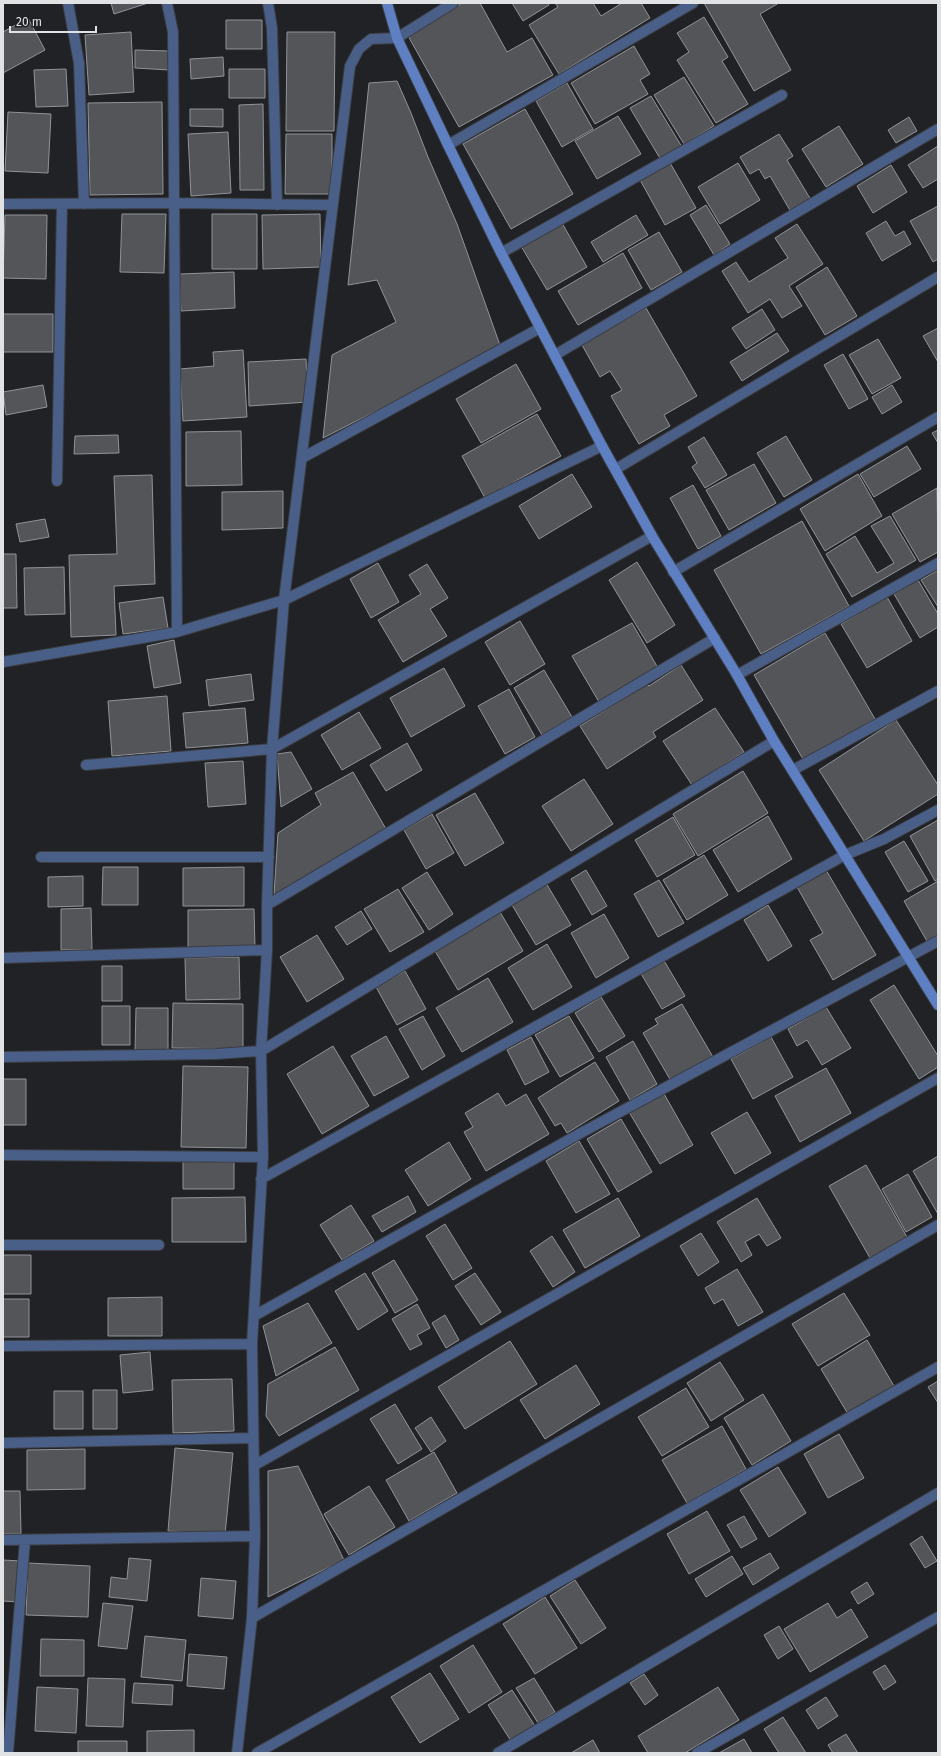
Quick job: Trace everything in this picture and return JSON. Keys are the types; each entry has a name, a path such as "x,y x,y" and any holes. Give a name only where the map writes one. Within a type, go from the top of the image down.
{"street":[{"path":"68,3 79,63 84,204"},
{"path":"167,3 173,32 177,632"},
{"path":"268,3 272,28 277,205"},
{"path":"387,3 397,38 448,144 501,253 602,446 652,536 715,638 774,741 938,1005"},
{"path":"237,1753 252,1618 255,1536 255,1465 253,1438 252,1344 263,1157 261,1051 267,950 266,905 272,749 284,600 350,66 359,50 371,39 397,38 453,3"},
{"path":"448,144 693,3"},
{"path":"501,253 782,95"},
{"path":"555,355 938,129"},
{"path":"3,204 175,203 333,205"},
{"path":"57,481 62,204"},
{"path":"616,469 938,277"},
{"path":"302,458 540,328"},
{"path":"673,572 938,417"},
{"path":"3,662 177,632 284,600 602,446"},
{"path":"86,765 272,749 652,536"},
{"path":"737,675 938,563"},
{"path":"266,905 715,638"},
{"path":"793,770 938,691"},
{"path":"3,1058 208,1054 261,1051 774,741"},
{"path":"261,1179 845,855 884,839 938,810"},
{"path":"41,857 269,857"},
{"path":"254,1316 579,1134 938,940"},
{"path":"3,958 267,950"},
{"path":"255,1465 938,1078"},
{"path":"3,1155 263,1157"},
{"path":"252,1618 938,1225"},
{"path":"3,1245 159,1245"},
{"path":"3,1346 252,1344"},
{"path":"257,1753 938,1367"},
{"path":"3,1443 253,1438"},
{"path":"498,1753 938,1493"},
{"path":"3,1540 255,1536"},
{"path":"8,1753 25,1540"},
{"path":"697,1753 938,1617"}],"building":[{"path":"111,3 148,3 114,14"},
{"path":"462,3 480,3 507,52 532,38 553,75 459,127 407,34"},
{"path":"512,3 548,3 549,5 523,21"},
{"path":"555,3 593,3 601,16 622,3 641,3 650,18 559,74 529,25 558,7"},
{"path":"704,3 779,3 760,14 791,70 754,91"},
{"path":"704,17 728,57 722,61 748,104 716,123 677,60 689,52 677,33"},
{"path":"28,18 45,50 3,73 3,32"},
{"path":"226,20 262,20 262,49 226,49"},
{"path":"131,32 134,92 89,95 85,35"},
{"path":"287,32 335,32 334,131 286,131"},
{"path":"634,46 650,74 640,80 648,94 595,124 571,83"},
{"path":"135,50 170,51 169,70 135,68"},
{"path":"223,57 224,76 191,79 190,59"},
{"path":"66,69 68,106 36,107 34,70"},
{"path":"229,69 265,69 265,98 229,98"},
{"path":"684,77 714,126 684,144 654,95"},
{"path":"397,81 457,224 501,348 323,438 332,355 396,322 377,280 348,285 369,83"},
{"path":"567,83 593,129 562,147 536,101"},
{"path":"651,96 682,147 661,160 630,108"},
{"path":"162,102 163,194 90,195 88,103"},
{"path":"263,104 264,190 240,190 239,105"},
{"path":"190,109 223,109 223,127 190,126"},
{"path":"525,109 573,194 511,229 463,144"},
{"path":"8,112 51,114 48,173 5,171"},
{"path":"618,116 641,154 597,179 575,141"},
{"path":"909,117 917,131 896,143 888,130"},
{"path":"839,126 863,164 826,187 802,149"},
{"path":"228,132 231,193 191,196 188,134"},
{"path":"286,134 332,134 332,194 285,194"},
{"path":"779,134 793,156 787,160 811,200 791,212 770,176 765,179 759,169 750,174 740,157"},
{"path":"938,146 938,179 923,188 908,165"},
{"path":"669,161 696,208 665,225 639,178"},
{"path":"738,163 760,200 720,224 698,187"},
{"path":"891,165 907,192 873,213 857,186"},
{"path":"706,205 730,244 714,255 690,215"},
{"path":"938,206 938,259 933,262 910,221"},
{"path":"122,214 166,214 164,273 120,272"},
{"path":"212,214 257,214 257,269 212,269"},
{"path":"320,214 321,267 263,269 262,215"},
{"path":"5,215 47,215 46,279 3,278"},
{"path":"636,215 648,235 603,262 591,242"},
{"path":"886,221 895,236 904,231 911,244 882,261 866,233"},
{"path":"562,223 587,267 547,290 521,246"},
{"path":"797,224 823,264 789,286 802,306 782,318 770,299 748,313 722,271 736,262 749,282 788,258 775,238"},
{"path":"659,232 682,272 651,290 628,250"},
{"path":"623,253 642,288 578,325 558,291"},
{"path":"827,267 857,316 825,335 796,287"},
{"path":"234,272 235,308 181,311 179,274"},
{"path":"646,308 697,396 664,415 670,426 639,444 611,396 622,390 610,371 600,377 582,345"},
{"path":"762,309 775,330 746,349 732,328"},
{"path":"3,314 53,314 53,352 3,352"},
{"path":"938,328 938,362 923,336"},
{"path":"777,333 789,351 742,381 730,362"},
{"path":"878,339 901,378 872,394 849,355"},
{"path":"243,350 247,417 183,421 180,369 214,366 213,352"},
{"path":"843,354 868,399 849,409 824,365"},
{"path":"306,359 308,402 249,406 248,362"},
{"path":"516,364 541,409 481,443 456,399"},
{"path":"43,385 47,407 6,415 3,392"},
{"path":"892,385 902,402 882,414 872,397"},
{"path":"537,414 561,456 485,498 462,456"},
{"path":"938,430 938,443 932,433"},
{"path":"241,431 242,485 186,486 186,432"},
{"path":"118,435 119,453 74,454 75,436"},
{"path":"786,436 812,480 784,497 757,453"},
{"path":"704,437 727,475 705,488 692,467 697,463 688,447"},
{"path":"907,446 921,469 874,497 860,474"},
{"path":"754,464 776,503 729,530 706,490"},
{"path":"572,474 592,507 539,539 519,506"},
{"path":"858,474 882,516 825,551 800,509"},
{"path":"152,475 155,584 114,586 116,635 71,637 69,555 117,554 114,476"},
{"path":"693,485 721,536 698,549 670,498"},
{"path":"937,488 938,552 920,562 892,514"},
{"path":"283,491 283,528 222,530 222,492"},
{"path":"890,516 916,560 852,597 826,554 855,536 877,573 894,563 871,526"},
{"path":"45,519 49,537 20,542 16,524"},
{"path":"802,521 849,606 761,654 714,570"},
{"path":"3,554 16,554 17,608 3,608"},
{"path":"637,562 675,625 647,643 609,580"},
{"path":"378,563 399,602 371,618 350,579"},
{"path":"427,564 448,598 430,609 447,636 403,662 378,620 421,594 409,575"},
{"path":"64,567 65,614 25,615 24,568"},
{"path":"938,570 938,607 921,580"},
{"path":"918,580 938,614 938,627 920,638 894,594"},
{"path":"163,597 168,628 123,634 119,603"},
{"path":"887,597 912,641 867,668 841,624"},
{"path":"520,621 545,664 510,685 485,642"},
{"path":"632,623 658,668 599,702 572,656"},
{"path":"825,633 875,719 804,761 754,675"},
{"path":"174,640 181,683 154,688 147,646"},
{"path":"681,665 703,700 653,732 656,737 607,769 580,726 647,684 649,686"},
{"path":"444,668 465,706 411,737 390,698"},
{"path":"544,670 572,717 542,735 514,688"},
{"path":"251,674 254,700 209,706 206,680"},
{"path":"509,689 535,737 505,754 478,706"},
{"path":"167,696 171,751 112,756 108,701"},
{"path":"245,708 248,743 186,748 183,713"},
{"path":"715,708 744,752 692,785 663,741"},
{"path":"359,712 381,748 342,770 321,735"},
{"path":"896,720 938,785 938,794 864,841 819,770"},
{"path":"407,743 422,770 386,791 370,765"},
{"path":"291,752 312,789 281,807 277,754"},
{"path":"243,761 246,804 208,807 205,763"},
{"path":"743,771 768,813 698,856 673,814"},
{"path":"353,772 386,829 274,895 278,833 321,805 315,793"},
{"path":"584,779 613,824 571,851 542,806"},
{"path":"475,793 504,843 465,866 436,815"},
{"path":"432,814 454,853 426,869 404,830"},
{"path":"768,816 792,859 738,892 713,850"},
{"path":"673,817 695,855 657,877 635,840"},
{"path":"938,820 938,879 935,881 910,836"},
{"path":"904,841 928,881 908,892 885,852"},
{"path":"704,855 728,895 687,920 663,880"},
{"path":"103,867 138,867 138,905 102,905"},
{"path":"244,867 244,906 183,906 183,868"},
{"path":"586,870 607,906 592,915 571,879"},
{"path":"826,870 876,955 833,980 810,940 823,933 797,887"},
{"path":"427,872 453,914 429,930 402,888"},
{"path":"83,876 83,906 48,907 48,877"},
{"path":"659,880 684,923 658,937 634,894"},
{"path":"938,881 938,937 928,943 904,901"},
{"path":"546,883 571,925 536,945 512,905"},
{"path":"398,889 424,932 390,952 364,909"},
{"path":"768,905 792,946 768,961 744,920"},
{"path":"91,908 92,950 61,950 61,909"},
{"path":"254,909 255,947 188,948 188,910"},
{"path":"361,911 372,929 347,945 335,927"},
{"path":"500,912 523,951 458,990 435,951"},
{"path":"604,914 629,958 596,978 571,933"},
{"path":"317,935 344,979 307,1002 280,957"},
{"path":"547,944 572,987 533,1010 508,968"},
{"path":"239,957 240,999 186,1000 185,958"},
{"path":"663,959 685,996 662,1009 640,972"},
{"path":"102,966 122,966 122,1001 102,1001"},
{"path":"405,971 426,1009 397,1025 376,987"},
{"path":"488,978 513,1022 462,1052 436,1008"},
{"path":"894,985 938,1056 938,1067 919,1079 870,1000"},
{"path":"601,997 625,1036 599,1052 575,1013"},
{"path":"173,1003 243,1004 243,1049 172,1048"},
{"path":"682,1004 713,1057 671,1081 643,1033 658,1024 655,1019"},
{"path":"102,1006 130,1006 130,1045 102,1045"},
{"path":"826,1007 851,1048 822,1065 807,1040 797,1046 788,1029"},
{"path":"136,1008 168,1008 168,1051 135,1051"},
{"path":"423,1016 445,1056 422,1070 399,1029"},
{"path":"569,1016 594,1058 560,1077 535,1035"},
{"path":"386,1036 409,1077 374,1096 351,1056"},
{"path":"531,1037 549,1072 525,1085 507,1050"},
{"path":"771,1037 793,1077 753,1099 731,1059"},
{"path":"633,1041 657,1084 630,1100 606,1057"},
{"path":"333,1046 369,1106 322,1134 287,1074"},
{"path":"595,1062 619,1101 567,1133 561,1123 555,1126 538,1098"},
{"path":"183,1066 248,1067 246,1148 181,1147"},
{"path":"826,1068 851,1113 800,1142 775,1096"},
{"path":"3,1079 26,1079 26,1125 3,1125"},
{"path":"663,1092 693,1145 660,1164 629,1112"},
{"path":"498,1093 506,1106 526,1094 549,1134 486,1171 464,1132 473,1127 465,1113"},
{"path":"747,1112 771,1153 735,1174 711,1133"},
{"path":"621,1119 652,1172 618,1192 587,1139"},
{"path":"579,1141 610,1194 576,1213 546,1161"},
{"path":"449,1142 471,1179 428,1206 405,1170"},
{"path":"938,1156 938,1214 913,1171"},
{"path":"183,1161 234,1162 234,1189 183,1189"},
{"path":"866,1165 907,1237 870,1258 829,1186"},
{"path":"908,1174 932,1217 906,1232 882,1189"},
{"path":"408,1196 416,1212 382,1232 372,1216"},
{"path":"245,1197 246,1242 172,1242 172,1198"},
{"path":"618,1198 640,1236 585,1268 563,1230"},
{"path":"757,1198 781,1238 767,1246 759,1234 745,1242 752,1255 741,1262 717,1222"},
{"path":"351,1205 374,1241 342,1260 320,1225"},
{"path":"445,1224 472,1268 453,1280 426,1236"},
{"path":"701,1233 719,1262 698,1276 680,1246"},
{"path":"552,1236 575,1272 553,1287 530,1251"},
{"path":"3,1255 31,1255 31,1294 3,1294"},
{"path":"394,1260 418,1300 395,1313 372,1273"},
{"path":"737,1269 763,1312 738,1326 723,1299 714,1304 705,1288"},
{"path":"365,1273 388,1311 358,1330 335,1291"},
{"path":"475,1273 501,1312 481,1325 455,1286"},
{"path":"844,1293 870,1335 818,1366 792,1324"},
{"path":"162,1297 162,1336 108,1336 108,1298"},
{"path":"3,1299 29,1299 29,1337 3,1337"},
{"path":"308,1303 332,1343 276,1376 263,1326"},
{"path":"417,1304 430,1328 417,1335 422,1344 410,1350 392,1319"},
{"path":"445,1315 459,1340 446,1348 432,1323"},
{"path":"867,1340 894,1386 848,1414 821,1369"},
{"path":"510,1341 537,1384 465,1429 438,1387"},
{"path":"335,1347 359,1390 279,1436 266,1416 268,1384"},
{"path":"150,1352 153,1390 123,1393 120,1355"},
{"path":"720,1362 744,1400 711,1421 687,1383"},
{"path":"576,1365 600,1404 545,1439 520,1400"},
{"path":"232,1379 234,1431 173,1433 172,1380"},
{"path":"938,1381 938,1403 928,1387"},
{"path":"686,1388 709,1427 662,1456 638,1417"},
{"path":"93,1390 117,1390 117,1429 93,1429"},
{"path":"54,1391 83,1391 83,1429 54,1429"},
{"path":"763,1394 791,1441 752,1465 724,1418"},
{"path":"395,1404 422,1449 398,1464 370,1419"},
{"path":"431,1417 446,1441 431,1452 415,1428"},
{"path":"722,1426 746,1469 687,1503 662,1460"},
{"path":"839,1434 864,1478 828,1498 804,1454"},
{"path":"175,1448 233,1453 225,1535 168,1531"},
{"path":"85,1449 85,1489 27,1490 27,1450"},
{"path":"434,1452 457,1493 409,1521 386,1480"},
{"path":"298,1466 344,1560 268,1597 268,1471"},
{"path":"778,1467 806,1513 769,1537 740,1490"},
{"path":"369,1486 395,1527 349,1555 324,1514"},
{"path":"3,1491 20,1491 21,1534 3,1534"},
{"path":"707,1511 730,1551 689,1574 667,1534"},
{"path":"744,1516 757,1539 741,1548 727,1525"},
{"path":"922,1536 937,1561 925,1568 910,1544"},
{"path":"770,1553 779,1568 753,1585 743,1568"},
{"path":"732,1556 743,1574 706,1597 695,1579"},
{"path":"129,1558 151,1560 147,1601 109,1597 111,1577 127,1579"},
{"path":"3,1560 21,1561 19,1602 3,1601"},
{"path":"28,1563 90,1566 88,1617 26,1615"},
{"path":"201,1578 236,1581 233,1619 198,1616"},
{"path":"575,1580 606,1628 581,1644 550,1596"},
{"path":"867,1582 874,1594 858,1604 851,1592"},
{"path":"545,1597 577,1648 535,1674 503,1624"},
{"path":"103,1603 133,1606 127,1649 98,1646"},
{"path":"828,1603 837,1618 851,1609 868,1637 810,1672 784,1629"},
{"path":"779,1626 793,1649 778,1659 764,1635"},
{"path":"145,1636 186,1640 182,1681 141,1677"},
{"path":"41,1639 84,1640 84,1676 40,1676"},
{"path":"473,1645 502,1692 469,1713 440,1666"},
{"path":"189,1654 227,1657 224,1689 187,1686"},
{"path":"885,1665 896,1682 884,1690 873,1672"},
{"path":"430,1673 459,1719 420,1743 391,1697"},
{"path":"644,1674 658,1695 645,1705 630,1683"},
{"path":"88,1678 125,1679 123,1727 86,1726"},
{"path":"534,1678 555,1712 538,1723 516,1688"},
{"path":"134,1683 173,1685 172,1705 132,1703"},
{"path":"37,1687 78,1689 76,1733 35,1731"},
{"path":"718,1687 739,1720 685,1753 648,1753 638,1736"},
{"path":"512,1690 535,1726 511,1741 488,1705"},
{"path":"826,1697 838,1716 818,1729 806,1710"},
{"path":"783,1717 806,1753 779,1753 764,1729"},
{"path":"194,1730 194,1753 147,1753 147,1731"},
{"path":"846,1734 858,1753 833,1753 828,1745"},
{"path":"744,1739 752,1753 719,1753"},
{"path":"593,1740 600,1753 571,1753"},
{"path":"78,1741 127,1741 127,1753 78,1753"}]}
